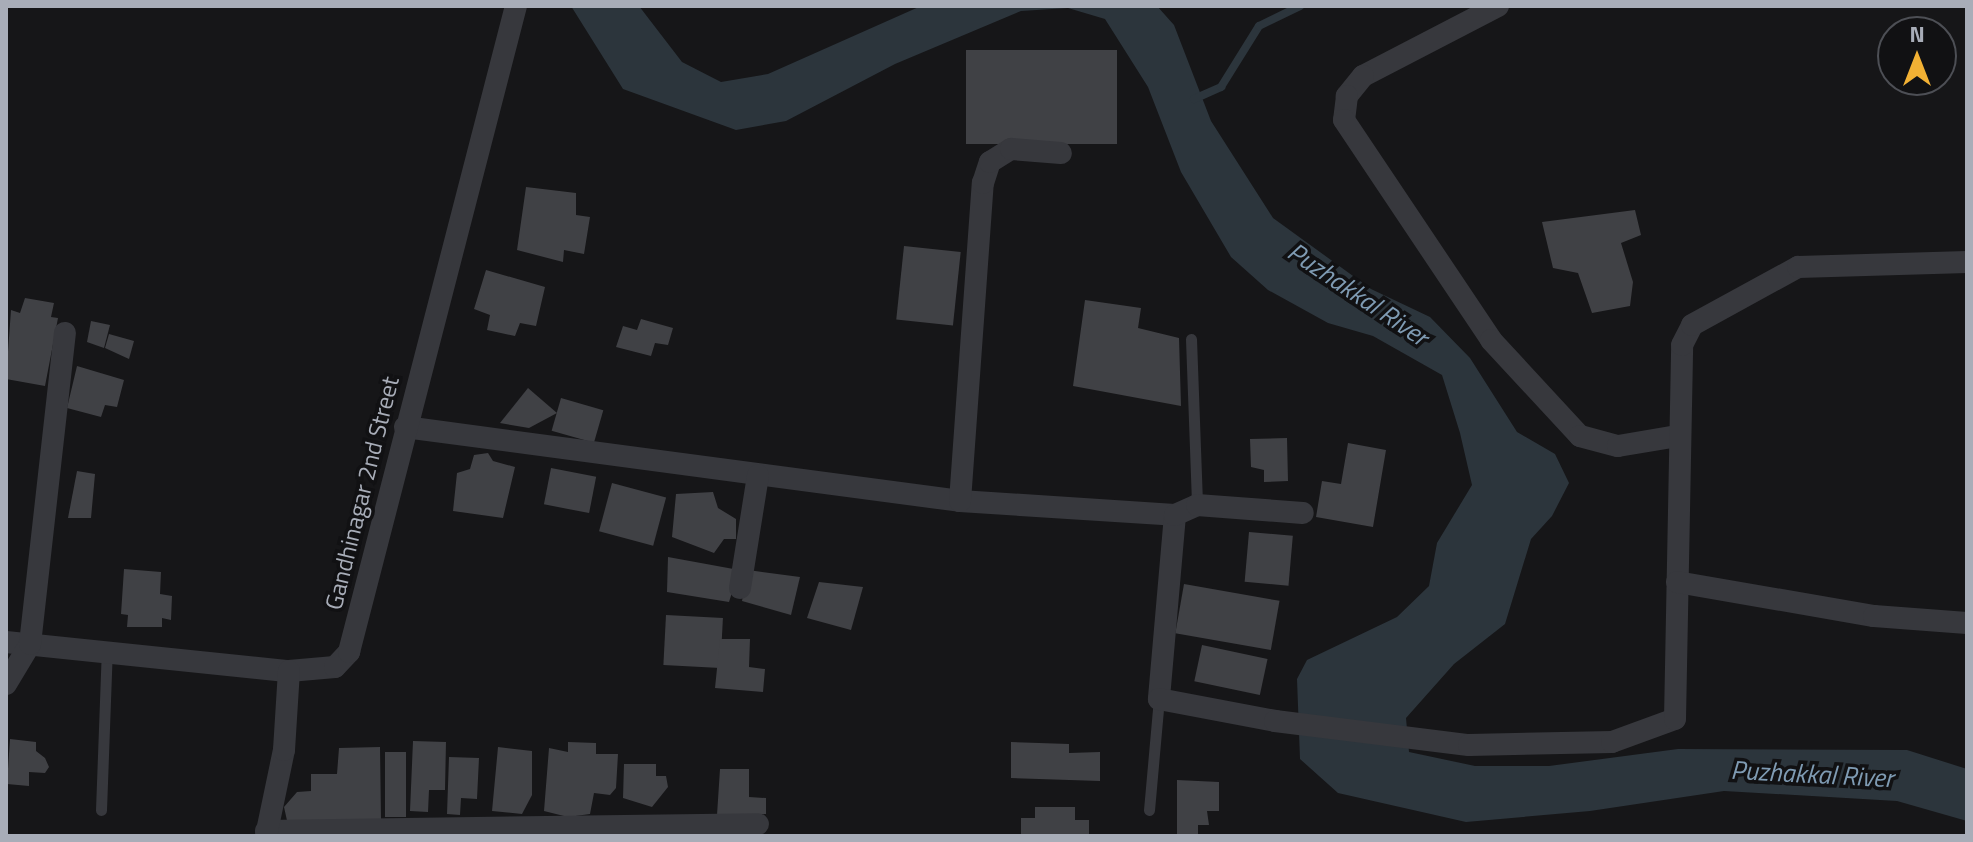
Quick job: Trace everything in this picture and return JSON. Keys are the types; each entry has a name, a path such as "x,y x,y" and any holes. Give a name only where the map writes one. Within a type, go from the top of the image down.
{"street":[{"name":"Gandhinagar 2nd Street","path":"6,642 289,671 335,667 349,652 516,6"},
{"path":"1498,6 1363,76 1347,96 1344,120 1491,340 1580,436 1618,446 1678,436"},
{"path":"960,501 983,183 990,162 1011,149 1061,153"},
{"path":"1175,515 1159,699 1275,721 1469,745 1612,742 1675,719 1678,436 1682,345 1692,325 1798,267 1967,262"},
{"path":"6,684 30,644 65,333"},
{"path":"405,427 960,501 1175,515 1197,505 1303,513"},
{"path":"740,588 758,475"},
{"path":"1677,582 1874,616 1967,623"},
{"path":"289,671 284,750 266,833 692,830 758,824"}],"lane":[{"path":"1191,339 1197,505"},
{"path":"101,810 107,650"},
{"path":"1149,810 1159,699"}],"water":[{"name":"Puzhakkal River","path":"571,6 639,6 682,62 721,82 768,74 921,6 1157,6 1174,25 1211,121 1273,218 1371,289 1430,317 1470,358 1517,432 1555,454 1569,483 1552,516 1531,539 1505,624 1454,664 1406,718 1409,752 1475,766 1549,766 1678,749 1907,750 1967,769 1967,821 1897,801 1724,791 1590,811 1466,822 1338,793 1300,759 1297,679 1307,660 1397,617 1429,586 1437,543 1472,485 1460,433 1442,375 1373,336 1328,323 1268,290 1231,257 1181,172 1148,87 1105,19 1068,8 1021,11 895,64 786,121 736,130 623,89"}],"building":[{"path":"966,50 1117,50 1117,144 966,144"},
{"path":"526,187 576,193 576,215 590,217 584,254 564,250 563,262 517,250"},
{"path":"1635,210 1641,235 1621,243 1633,282 1630,306 1592,313 1578,273 1553,268 1542,222"},
{"path":"904,246 961,252 953,326 896,320"},
{"path":"486,270 545,287 536,326 520,323 515,336 487,330 490,315 474,309"},
{"path":"25,298 54,303 51,317 58,318 45,386 6,379 11,310 20,313"},
{"path":"1085,300 1141,308 1138,328 1179,338 1181,406 1073,386"},
{"path":"641,319 673,328 668,345 655,343 651,356 616,347 623,326 637,330"},
{"path":"91,321 110,325 104,348 87,342"},
{"path":"109,334 134,341 129,359 105,348"},
{"path":"77,366 124,380 117,407 105,405 101,417 67,408"},
{"path":"528,388 557,413 529,428 500,423"},
{"path":"561,398 603,410 594,443 552,431"},
{"path":"1287,438 1288,481 1264,482 1264,470 1251,467 1250,439"},
{"path":"1348,443 1386,450 1373,527 1316,517 1322,481 1341,484"},
{"path":"488,453 493,461 515,467 503,518 453,511 457,473 470,469 474,455"},
{"path":"551,468 596,477 589,513 544,504"},
{"path":"77,471 95,474 91,518 68,518"},
{"path":"612,483 666,497 653,546 599,531"},
{"path":"713,492 718,508 736,519 736,539 724,539 714,553 672,537 676,494"},
{"path":"1249,532 1293,536 1288,586 1245,582"},
{"path":"668,557 739,570 729,602 667,592"},
{"path":"124,569 161,572 160,594 172,596 171,620 162,618 162,627 127,627 128,615 121,614"},
{"path":"748,570 800,577 791,615 742,601"},
{"path":"819,582 863,587 851,630 807,618"},
{"path":"1184,584 1280,601 1271,650 1175,633"},
{"path":"666,615 723,618 720,668 663,665"},
{"path":"720,639 750,639 749,667 765,669 763,692 715,688"},
{"path":"1202,645 1268,659 1260,695 1194,681"},
{"path":"10,739 36,742 36,751 45,758 49,767 45,773 29,772 29,786 7,784"},
{"path":"413,741 446,742 445,790 429,790 428,812 410,811"},
{"path":"568,742 596,743 596,754 618,754 616,788 610,795 594,793 590,814 568,817 544,811 549,748 568,752"},
{"path":"1011,742 1069,744 1069,753 1100,752 1100,781 1011,778"},
{"path":"380,747 381,819 288,825 284,807 297,792 311,791 311,774 337,774 339,748"},
{"path":"498,747 532,751 532,795 522,814 492,811"},
{"path":"385,752 406,752 406,817 385,817"},
{"path":"449,757 479,758 477,799 461,798 460,815 447,814"},
{"path":"624,764 656,764 656,776 666,776 668,787 652,807 623,798"},
{"path":"720,769 749,769 749,797 766,798 766,814 717,815"},
{"path":"1177,780 1219,782 1219,811 1207,811 1209,825 1198,825 1198,836 1177,834"},
{"path":"1035,807 1075,807 1075,820 1089,820 1089,836 1021,836 1021,818 1035,818"}],"waterway":[{"path":"1194,99 1221,87 1259,26 1300,6"}]}
